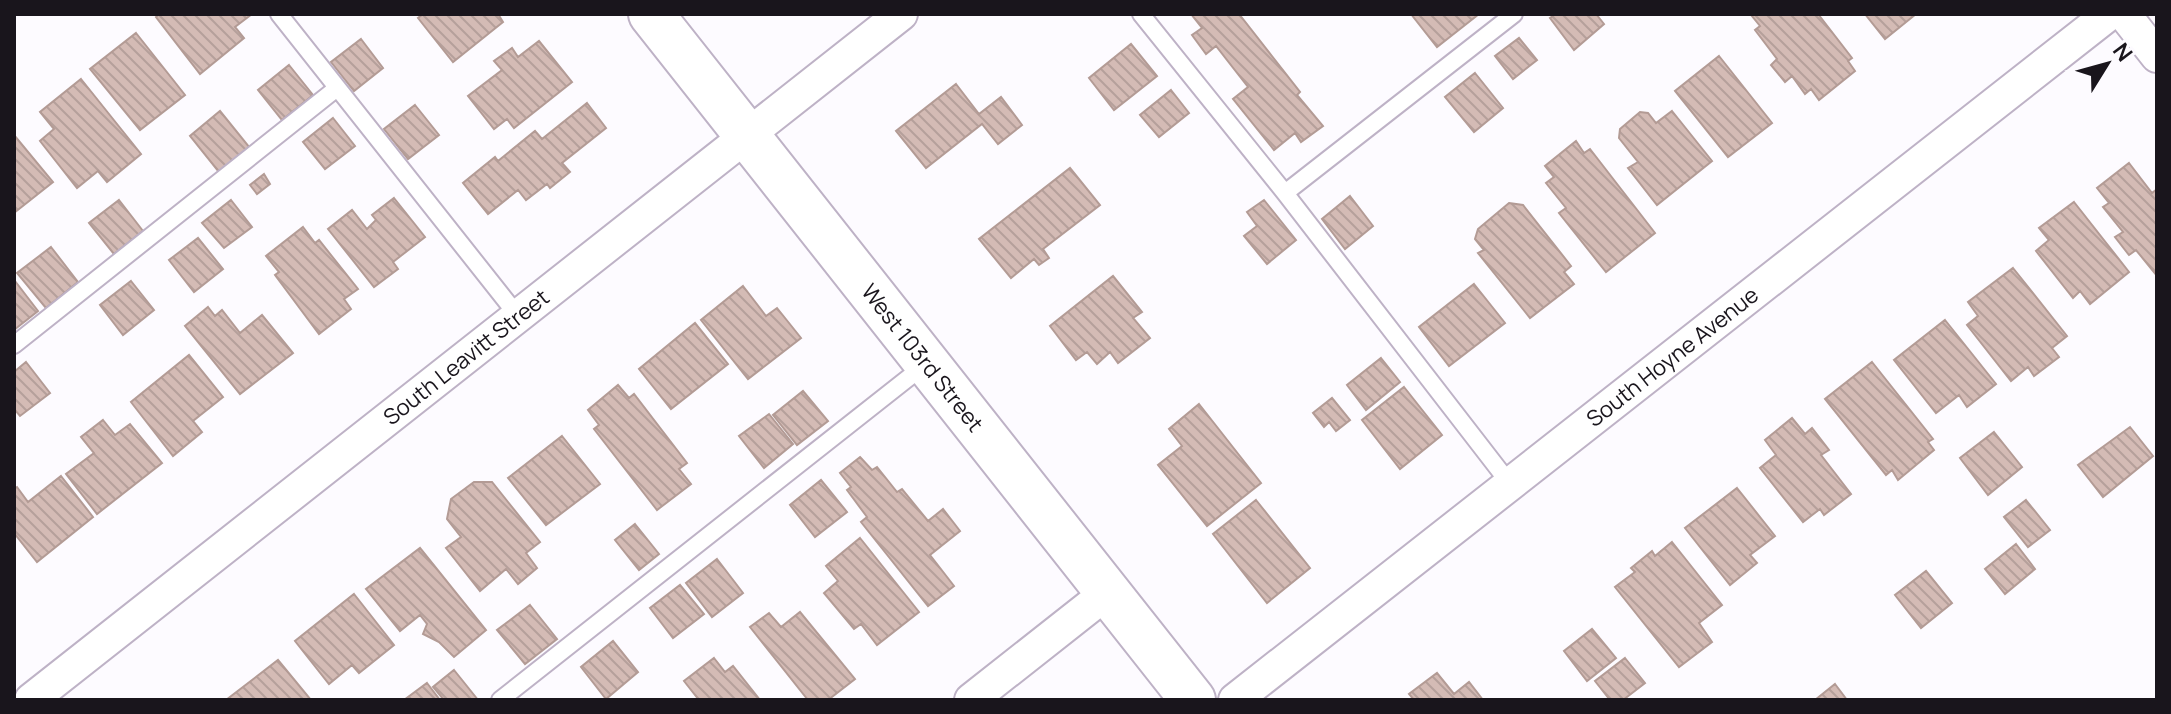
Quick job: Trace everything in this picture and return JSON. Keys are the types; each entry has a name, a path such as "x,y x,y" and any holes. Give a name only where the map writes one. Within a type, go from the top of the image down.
{"main road":[{"name":"West 103rd Street","path":"651,14 1193,700"}],"street":[{"name":"South Leavitt Street","path":"31,700 901,14"},
{"name":"South Hoyne Avenue","path":"1235,700 2109,14"},
{"path":"2124,14 2157,56"},
{"path":"971,700 1108,592"}],"lane":[{"path":"279,14 518,316"},
{"path":"1141,14 1285,193 1510,484"},
{"path":"1285,193 1514,14"},
{"path":"14,345 337,88"},
{"path":"500,700 927,363"}],"building":[{"path":"159,14 252,14 235,27 244,38 200,74 156,17"},
{"path":"423,14 498,14 503,22 453,62 418,18"},
{"path":"1191,14 1239,14 1323,126 1301,142 1295,133 1274,150 1233,99 1248,87 1216,46 1206,54 1192,35 1202,28"},
{"path":"1411,14 1479,14 1437,47"},
{"path":"1556,14 1596,14 1604,24 1574,50 1550,18"},
{"path":"1818,14 1852,58 1848,61 1855,71 1819,100 1811,89 1805,94 1792,76 1785,82 1771,65 1777,59 1755,30 1760,26 1752,16"},
{"path":"1865,14 1916,14 1885,39"},
{"path":"136,33 185,95 140,130 90,69"},
{"path":"1519,38 1537,60 1513,79 1495,56"},
{"path":"361,39 383,68 354,91 331,62"},
{"path":"539,41 572,82 514,128 507,119 494,129 468,96 502,70 494,61 512,48 518,57"},
{"path":"1131,44 1157,76 1114,110 1089,78"},
{"path":"1719,56 1772,123 1728,157 1675,91"},
{"path":"289,65 313,95 282,120 258,90"},
{"path":"1475,73 1503,108 1474,132 1445,97"},
{"path":"81,79 141,154 107,182 98,171 77,188 40,141 54,129 40,112"},
{"path":"956,84 979,114 1001,97 1022,125 998,144 982,124 926,168 896,131"},
{"path":"1171,90 1189,113 1159,137 1140,115"},
{"path":"587,103 606,128 562,163 570,172 550,188 547,184 526,200 518,190 488,214 463,183 495,157 498,161 535,131 542,139"},
{"path":"415,105 439,135 408,159 384,129"},
{"path":"220,111 250,148 219,172 190,136"},
{"path":"1672,111 1712,161 1657,205 1628,168 1638,162 1619,138 1620,129 1640,112 1648,113 1656,123"},
{"path":"333,118 355,146 325,169 303,142"},
{"path":"14,135 53,182 14,213"},
{"path":"1576,141 1584,153 1590,149 1655,233 1606,272 1559,213 1566,208 1546,183 1554,177 1545,166"},
{"path":"2129,163 2152,193 2157,189 2157,276 2136,250 2129,255 2115,237 2123,232 2103,207 2109,203 2097,188"},
{"path":"1070,168 1100,205 1043,249 1049,258 1039,265 1034,259 1011,278 979,239"},
{"path":"264,174 270,184 257,194 250,185"},
{"path":"1350,196 1373,226 1345,249 1322,219"},
{"path":"394,198 425,237 393,262 398,269 374,287 328,229 352,210 367,229 376,220 372,215"},
{"path":"119,200 143,231 114,254 89,223"},
{"path":"231,200 252,227 224,248 202,223"},
{"path":"1264,200 1296,240 1267,264 1244,236 1257,226 1247,212"},
{"path":"2074,202 2129,272 2090,304 2080,291 2073,298 2036,251 2049,240 2039,228"},
{"path":"1509,203 1523,205 1571,266 1564,272 1574,284 1530,318 1478,253 1484,250 1475,239 1478,229"},
{"path":"303,227 315,243 319,240 358,289 344,299 351,309 319,334 275,275 279,272 266,256"},
{"path":"198,238 223,269 194,292 169,260"},
{"path":"51,247 78,282 46,308 17,273"},
{"path":"2013,268 2067,336 2052,348 2059,357 2034,376 2028,367 2011,381 1967,325 1978,316 1968,302"},
{"path":"1113,276 1142,312 1133,318 1150,338 1118,363 1110,352 1097,364 1087,352 1076,360 1050,326"},
{"path":"131,281 154,310 123,335 100,305"},
{"path":"14,282 38,311 14,330"},
{"path":"1474,284 1505,323 1449,366 1419,327"},
{"path":"743,286 766,316 777,308 801,338 748,379 701,320"},
{"path":"208,307 215,316 222,310 240,333 262,315 293,353 240,394 185,326"},
{"path":"1945,320 1996,384 1967,407 1959,395 1936,413 1894,360"},
{"path":"695,323 728,364 671,409 639,369"},
{"path":"189,355 223,397 193,421 202,432 173,456 131,402"},
{"path":"1381,358 1400,382 1366,410 1347,385"},
{"path":"26,362 50,393 20,416 14,409 14,372"},
{"path":"1872,362 1933,439 1928,442 1934,450 1898,480 1892,470 1886,475 1825,399"},
{"path":"618,385 629,398 634,394 687,463 679,469 691,484 657,510 594,429 599,425 588,410"},
{"path":"1404,387 1442,435 1400,469 1362,420"},
{"path":"803,391 828,421 797,445 773,415"},
{"path":"1332,398 1350,420 1336,431 1329,422 1324,427 1313,413"},
{"path":"1199,404 1261,483 1207,526 1158,465 1182,446 1169,429"},
{"path":"769,414 793,444 764,468 739,436"},
{"path":"1792,418 1805,434 1812,428 1829,450 1821,455 1851,494 1824,515 1820,509 1803,522 1760,468 1776,455 1765,440"},
{"path":"103,420 115,435 130,424 162,463 97,514 66,474 94,453 81,437"},
{"path":"2130,427 2153,456 2103,497 2078,465"},
{"path":"1994,432 2022,467 1988,495 1960,458"},
{"path":"562,436 600,484 546,525 508,478"},
{"path":"860,457 872,470 877,467 897,492 902,489 928,521 943,509 960,531 930,555 954,586 928,606 861,522 867,517 847,490 851,487 840,473"},
{"path":"61,476 93,517 37,562 14,533 14,489 17,487 28,502"},
{"path":"821,480 847,512 815,537 790,505"},
{"path":"474,482 492,482 540,542 526,553 537,568 518,584 506,569 480,591 446,548 461,537 447,519 451,499"},
{"path":"1737,488 1775,536 1750,555 1757,563 1730,585 1685,528"},
{"path":"1256,500 1310,568 1267,603 1213,534"},
{"path":"2026,500 2050,530 2028,547 2004,517"},
{"path":"635,524 659,554 639,570 615,540"},
{"path":"860,538 919,612 877,645 861,624 854,629 824,593 838,581 826,566"},
{"path":"1672,542 1722,605 1699,623 1712,642 1679,667 1615,587 1635,572 1631,568 1652,551 1655,556"},
{"path":"2016,544 2035,569 2005,594 1985,569"},
{"path":"420,548 486,630 454,657 439,642 423,634 427,624 420,615 400,631 366,589"},
{"path":"717,559 743,593 712,617 686,583"},
{"path":"1926,571 1952,603 1921,628 1895,595"},
{"path":"680,585 704,614 673,638 650,608"},
{"path":"354,594 394,645 359,673 352,665 329,684 295,641"},
{"path":"530,605 557,639 525,664 497,630"},
{"path":"800,612 855,679 828,700 808,700 750,627 769,613 781,627"},
{"path":"1592,629 1616,658 1587,681 1564,651"},
{"path":"613,641 638,672 606,699 581,667"},
{"path":"714,658 725,672 733,666 760,700 699,700 684,681"},
{"path":"1625,658 1645,683 1623,700 1610,700 1595,681"},
{"path":"278,660 311,700 226,700"},
{"path":"454,670 478,700 444,700 433,687"},
{"path":"1437,673 1454,694 1469,682 1483,700 1414,700 1409,694"},
{"path":"427,683 440,700 404,700"},
{"path":"1835,684 1847,700 1815,700"}]}
